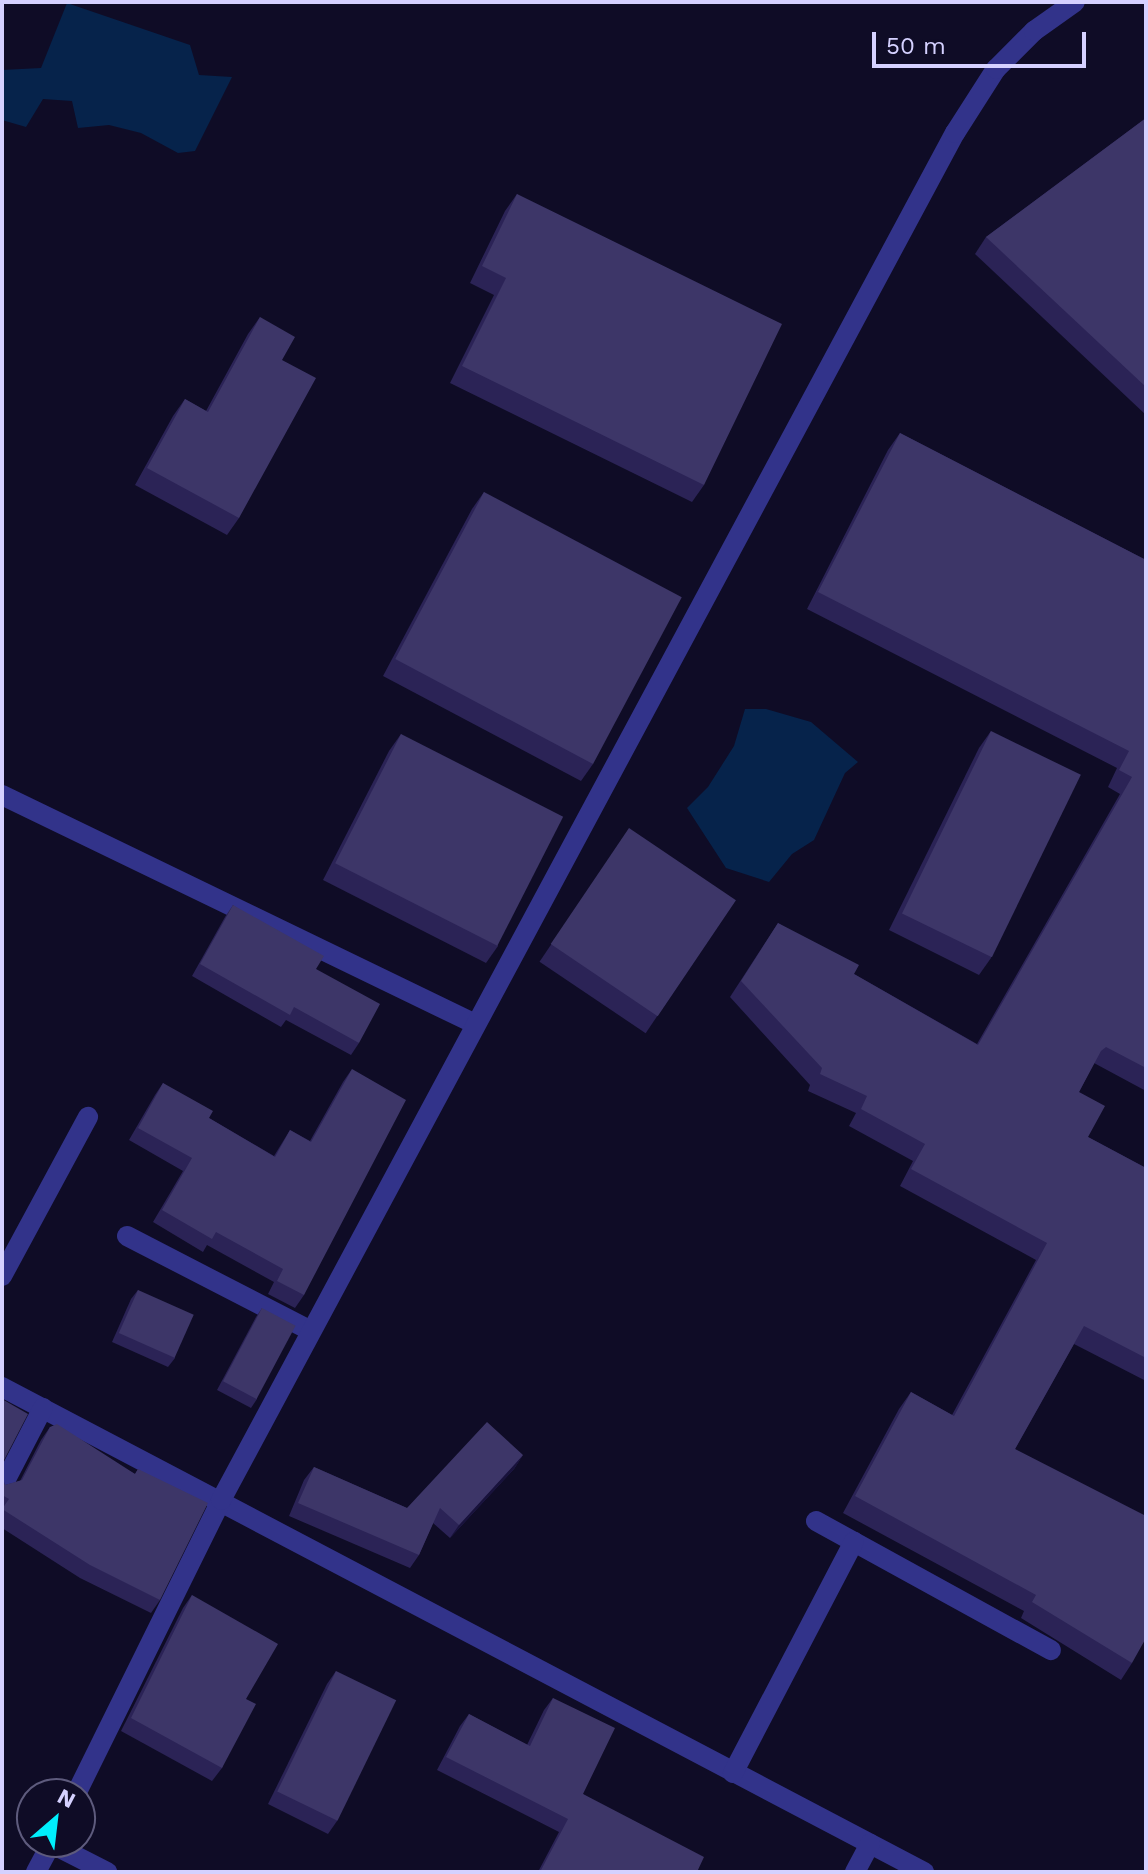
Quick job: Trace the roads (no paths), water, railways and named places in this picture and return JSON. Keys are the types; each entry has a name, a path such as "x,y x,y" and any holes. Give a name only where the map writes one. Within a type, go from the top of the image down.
{"street":[{"path":"84,1778 221,1500 473,1023 955,133 996,69 1034,31 1075,2"},
{"path":"2,795 473,1023"},
{"path":"2,1276 88,1117"},
{"path":"127,1236 311,1331"},
{"path":"2,1387 924,1872"},
{"path":"2,1487 43,1408"},
{"path":"816,1521 1051,1650"},
{"path":"733,1773 854,1542"},
{"path":"855,1872 870,1844"},
{"path":"80,1858 107,1872"}],"water":[{"path":"67,3 190,45 199,75 232,77 195,151 178,153 141,133 109,125 78,128 72,101 43,99 26,127 2,120 2,70 41,68"},
{"path":"745,709 766,709 811,722 858,762 845,773 814,840 792,854 769,882 726,868 687,808 708,787 734,746"}]}
